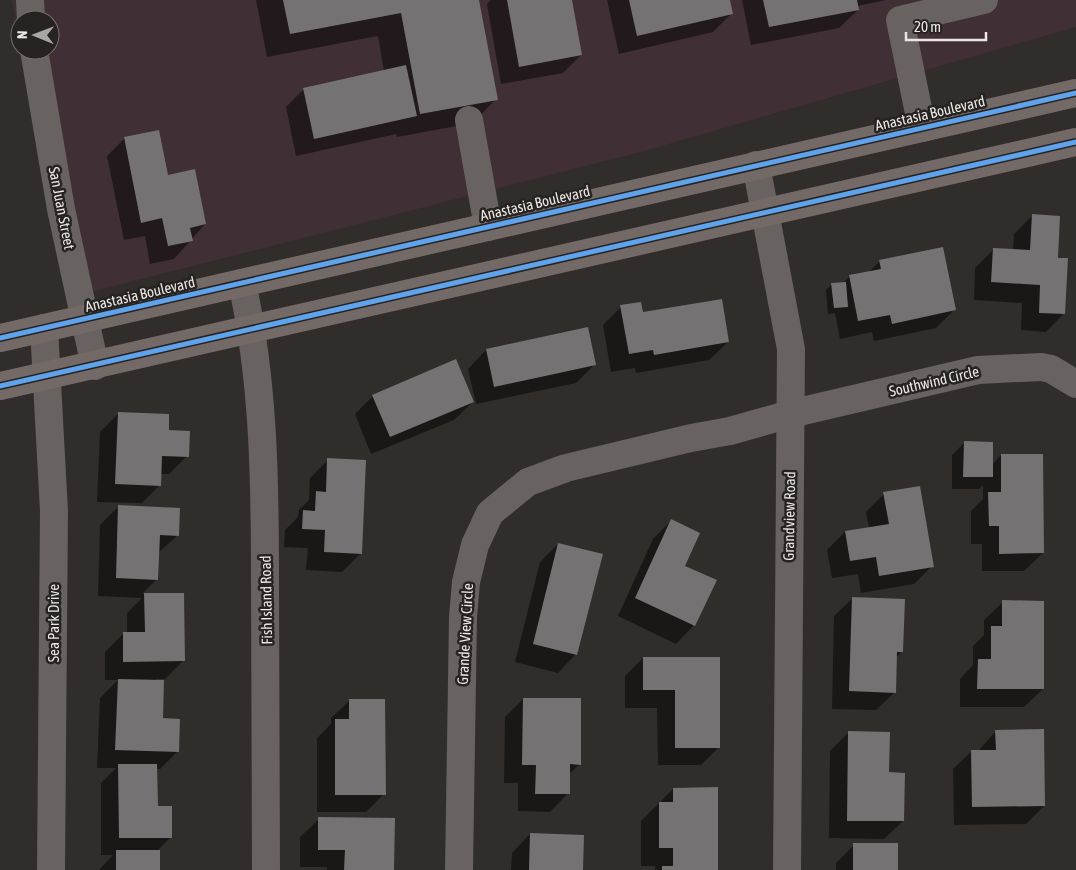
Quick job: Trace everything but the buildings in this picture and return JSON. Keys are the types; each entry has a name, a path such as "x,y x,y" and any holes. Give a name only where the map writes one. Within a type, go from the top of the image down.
{"main road":[{"name":"Anastasia Boulevard","path":"0,338 1076,93"},
{"path":"0,386 766,214 1076,142"}],"street":[{"path":"922,128 900,20 984,0"},
{"name":"San Juan Street","path":"36,60 61,209 95,366"},
{"path":"469,120 488,227"},
{"name":"Grandview Road","path":"756,165 791,349 787,870"},
{"name":"Fish Island Road","path":"242,283 252,330 259,382 264,473 266,870"},
{"name":"Sea Park Drive","path":"44,328 54,511 51,870"},
{"name":"Southwind Circle","path":"790,414 978,370 1041,367 1051,369 1076,384"},
{"name":"Grande View Circle","path":"460,870 466,582 475,545 490,513 528,482 566,468 691,438 730,432 790,414"}],"shaded area":[{"path":"12,0 1076,0 1076,27 637,153 71,297 24,60 60,60 60,10 14,10"}],"cycle path":[{"path":"0,338 1076,93"},
{"path":"0,386 1076,142"}]}
